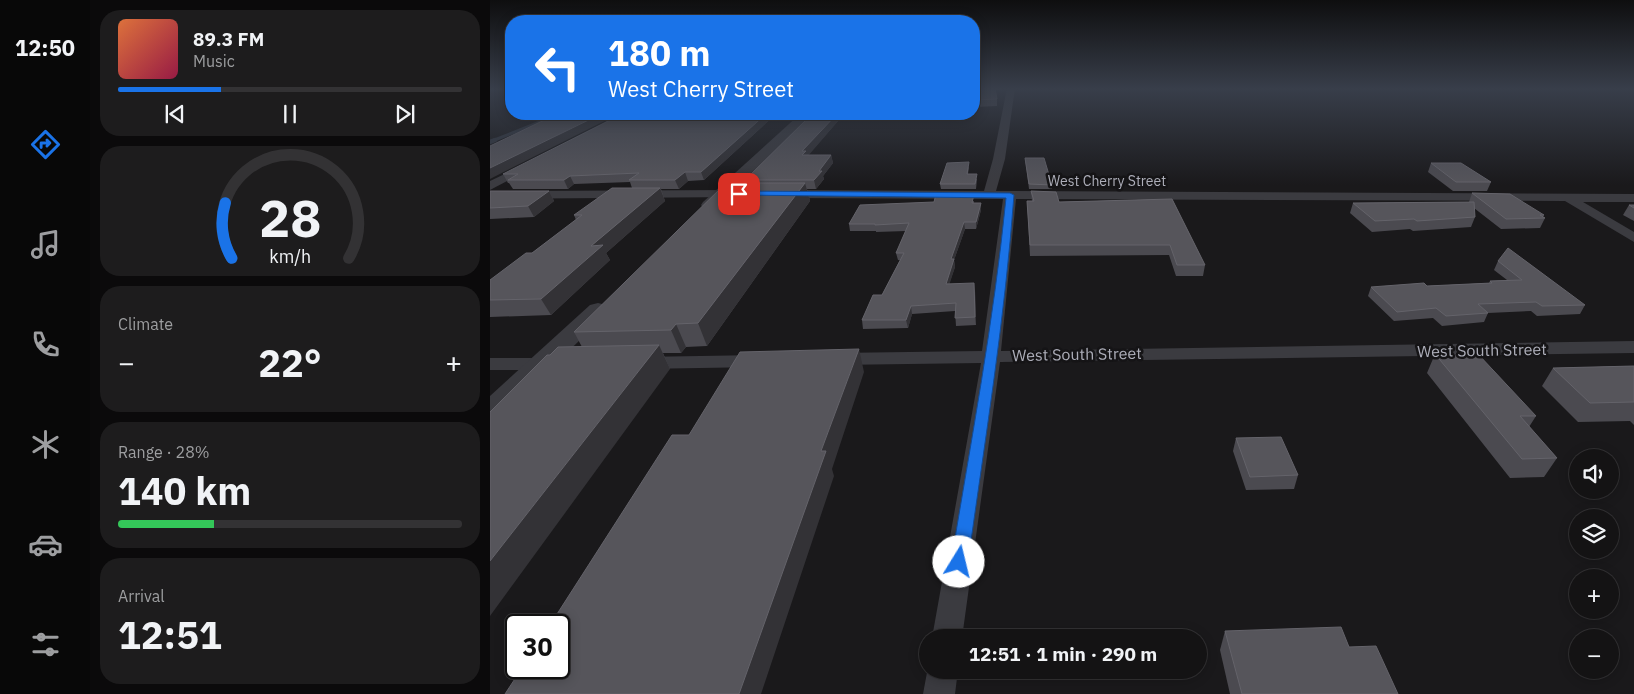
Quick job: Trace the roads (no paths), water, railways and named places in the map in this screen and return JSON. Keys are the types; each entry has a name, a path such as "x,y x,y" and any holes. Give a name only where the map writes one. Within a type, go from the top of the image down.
{"street":[{"path":"693,221 799,120"},
{"path":"948,629 992,355 1004,264 999,195 999,159 1006,120"},
{"path":"490,186 541,159"},
{"path":"490,195 750,194"},
{"name":"West Cherry Street","path":"769,194 1634,198"},
{"path":"1568,198 1634,238"},
{"path":"490,411 613,296"},
{"name":"West South Street","path":"813,360 992,355 1634,347"},
{"path":"628,363 774,360"},
{"path":"490,364 570,364"},
{"path":"938,694 940,679"}],"waterway":[{"path":"492,141 544,120"},
{"path":"490,142 495,140"}]}
